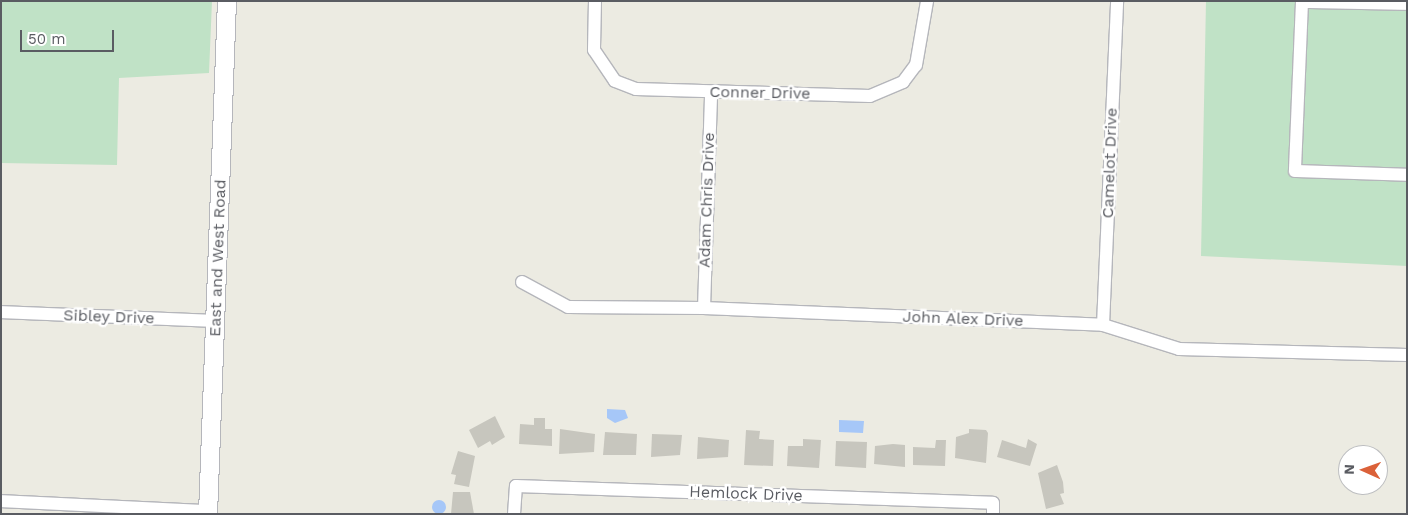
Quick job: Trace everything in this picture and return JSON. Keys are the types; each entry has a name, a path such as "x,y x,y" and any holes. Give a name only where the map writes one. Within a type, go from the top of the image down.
{"street":[{"name":"East and West Road","path":"208,512 227,1"},
{"name":"Conner Drive","path":"595,1 594,50 615,81 636,89 870,96 886,92 903,82 916,65 926,1"},
{"name":"Camelot Drive","path":"1103,325 1117,1"},
{"path":"1407,4 1302,2 1295,171 1407,174"},
{"name":"Adam Chris Drive","path":"704,308 711,92"},
{"name":"John Alex Drive","path":"522,282 568,307 704,308 1103,325 1179,349 1407,355"},
{"name":"Sibley Drive","path":"1,312 216,322"},
{"name":"Hemlock Drive","path":"514,514 516,486 993,503 993,514"},
{"path":"1,501 208,512"}],"green space":[{"path":"1,1 212,1 209,73 119,78 117,165 1,163"},
{"path":"1206,1 1407,1 1407,266 1201,256"}],"water":[{"path":"607,409 625,410 628,418 615,423 607,418"},
{"path":"839,420 864,421 863,433 839,432"},
{"path":"436,500 442,500 446,507 442,514 436,514 432,510 432,504"}],"building":[{"path":"495,416 505,437 492,445 490,441 478,448 469,430"},
{"path":"534,418 545,418 545,429 552,429 552,446 519,444 520,424 534,425"},
{"path":"560,429 595,434 594,452 559,454"},
{"path":"969,429 986,430 988,433 986,463 955,458 956,437 969,433"},
{"path":"746,430 760,431 759,439 774,440 773,466 744,465"},
{"path":"605,432 637,434 636,455 603,455"},
{"path":"652,434 682,435 680,455 651,457"},
{"path":"698,437 729,440 728,457 697,459"},
{"path":"803,439 821,440 819,468 787,466 788,446 803,446"},
{"path":"1028,439 1037,444 1030,466 997,457 1002,440 1026,448"},
{"path":"936,440 946,440 945,466 913,465 913,447 935,448"},
{"path":"836,441 867,442 866,468 835,466"},
{"path":"905,445 905,467 874,464 875,446"},
{"path":"458,451 475,456 469,487 454,484 456,475 451,474"},
{"path":"1057,465 1063,482 1064,493 1060,494 1064,504 1046,509 1038,473"},
{"path":"453,492 470,492 474,514 451,514"}]}
